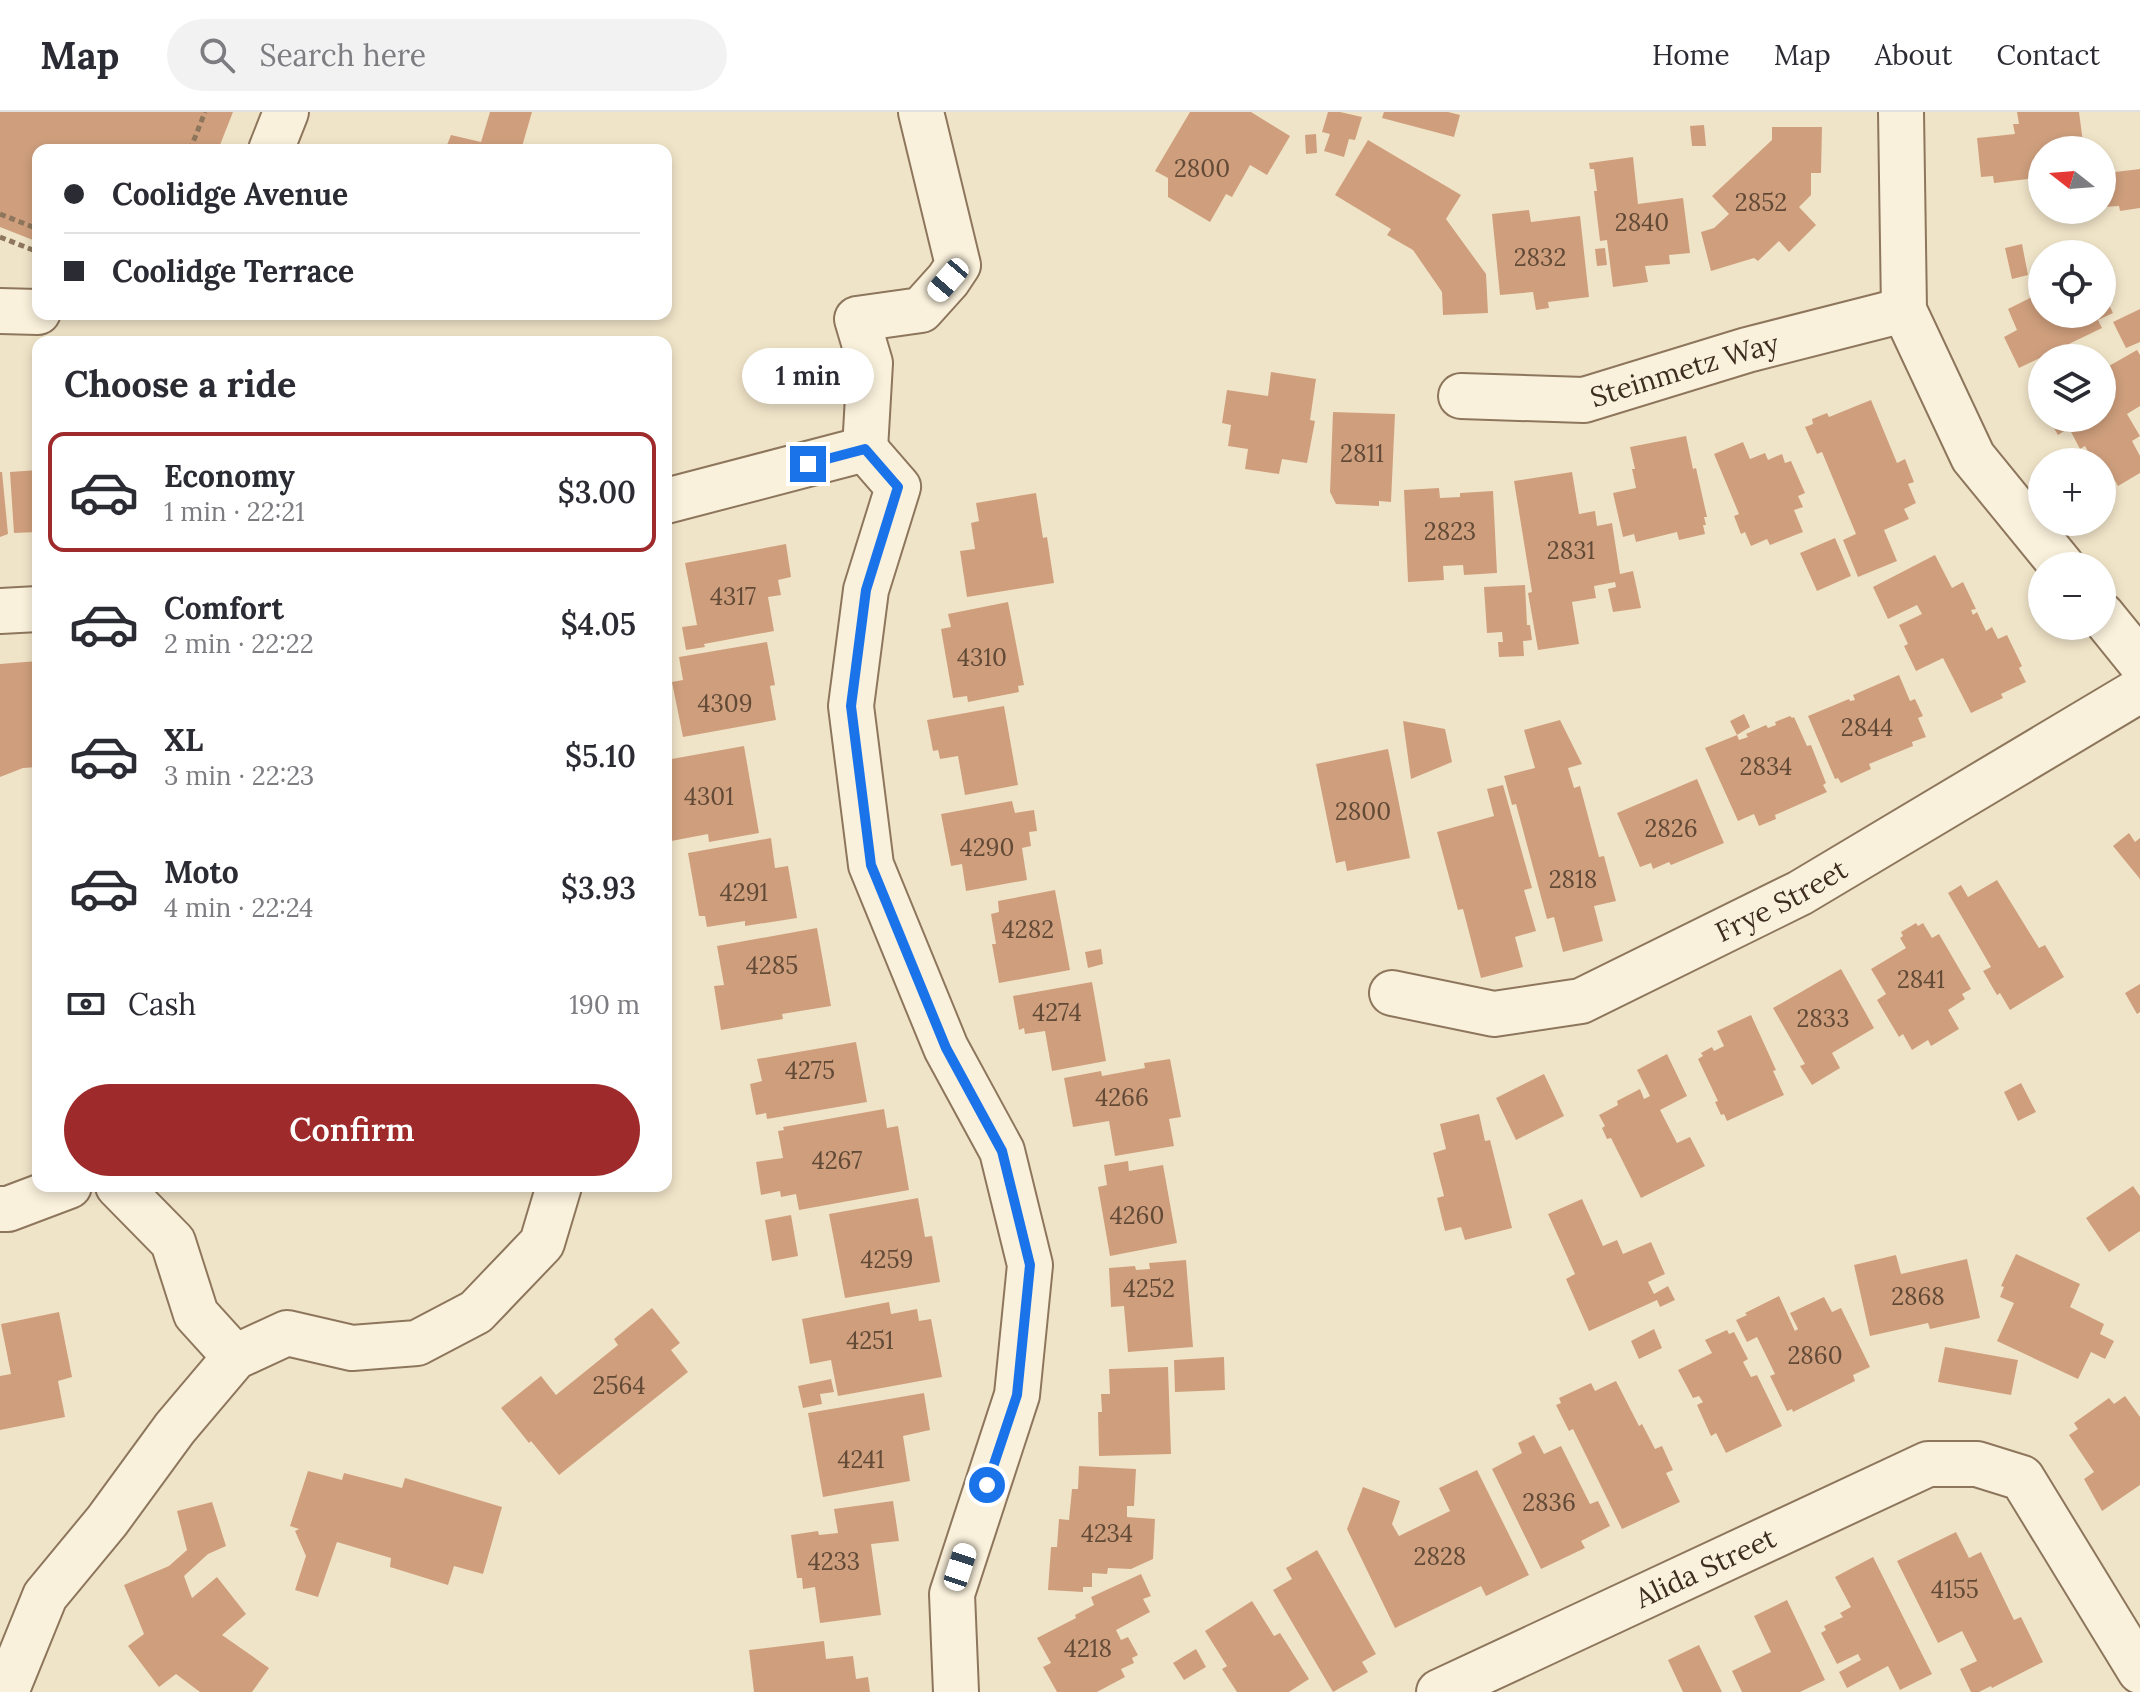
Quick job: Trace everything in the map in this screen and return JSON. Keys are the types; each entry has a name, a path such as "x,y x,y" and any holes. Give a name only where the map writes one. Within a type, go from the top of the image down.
{"street":[{"path":"273,144 286,112"},
{"path":"921,112 958,265 921,310 857,319 870,363 865,449 898,487 866,590 851,706 871,865 946,1048 1002,1151 1030,1265 1017,1395 952,1594 956,1692"},
{"path":"1901,112 1904,310 1973,457 2051,552"},
{"name":"Steinmetz Way","path":"1461,396 1584,400 1747,350 1904,310"},
{"path":"0,311 32,312"},
{"path":"672,499 865,449"},
{"path":"0,611 32,609"},
{"path":"2116,632 2140,662"},
{"name":"Frye Street","path":"1392,993 1494,1014 1581,1001 1800,893 2140,690"},
{"path":"0,1209 8,1209 53,1192"},
{"path":"124,1192 173,1242 196,1314 235,1357"},
{"path":"6,1692 45,1596 107,1521 175,1428 235,1357 287,1333 352,1348 417,1343 476,1312 542,1243 557,1192"},
{"name":"Alida Street","path":"1439,1692 1928,1464 1977,1464 2022,1478 2140,1671"}],"path":[{"path":"192,144 205,112"},
{"path":"0,214 32,227"},
{"path":"0,237 32,250"}],"building":[{"path":"0,112 233,112 220,144 32,144 32,240 0,227"},
{"path":"490,112 532,112 523,144 447,144 451,135 481,142"},
{"path":"1190,112 1251,112 1290,136 1267,175 1250,165 1232,197 1226,194 1210,222 1168,197 1168,178 1155,171"},
{"path":"1328,112 1362,117 1355,140 1349,139 1344,157 1324,151 1330,134 1322,132"},
{"path":"1384,112 1448,112 1460,115 1454,137 1382,118"},
{"path":"2017,112 2079,112 2082,136 2028,136 2028,179 1994,183 1993,176 1981,177 1977,138 2015,134 2013,124 2019,124"},
{"path":"1704,125 1706,146 1692,146 1690,126"},
{"path":"1772,127 1822,127 1821,173 1811,173 1811,195 1799,207 1816,225 1789,252 1779,241 1758,261 1754,258 1711,271 1701,232 1714,228 1729,214 1712,196 1772,140"},
{"path":"1316,134 1317,153 1306,154 1305,135"},
{"path":"1368,140 1461,195 1446,219 1486,274 1488,313 1443,315 1442,292 1413,250 1387,235 1391,229 1335,195"},
{"path":"1633,157 1638,204 1683,198 1690,253 1669,255 1670,264 1645,266 1648,282 1613,287 1607,240 1600,241 1594,169 1590,169 1589,163"},
{"path":"2140,169 2140,208 2120,211 2119,206 2116,206 2116,172"},
{"path":"1529,210 1531,222 1580,216 1589,297 1548,302 1549,308 1536,310 1533,292 1500,295 1492,214"},
{"path":"2022,244 2028,275 2012,279 2005,248"},
{"path":"1605,248 1607,265 1597,266 1595,249"},
{"path":"2028,299 2028,328 2102,328 2069,344 2028,344 2028,364 2019,368 2004,337 2017,330 2008,309"},
{"path":"2140,309 2140,342 2126,348 2116,328 2116,321"},
{"path":"2137,350 2140,355 2140,406 2127,414 2140,436 2132,441 2140,456 2140,473 2118,486 2116,448 2079,448 2071,432 2116,432 2116,362"},
{"path":"1271,372 1316,379 1310,420 1315,421 1307,463 1282,459 1279,474 1245,469 1248,449 1228,446 1231,425 1222,423 1227,390 1268,396"},
{"path":"1871,400 1897,463 1905,459 1914,482 1908,484 1916,503 1904,509 1909,519 1884,530 1897,561 1858,577 1843,540 1856,534 1822,452 1817,454 1805,427 1813,424 1812,419 1827,413 1829,417"},
{"path":"1333,412 1395,414 1391,502 1379,501 1379,506 1336,504 1330,492"},
{"path":"1686,436 1707,517 1704,517 1706,525 1703,525 1705,534 1679,540 1677,532 1636,542 1634,534 1623,537 1613,493 1636,488 1630,447"},
{"path":"1743,442 1750,459 1765,453 1768,460 1782,454 1785,463 1791,461 1805,493 1798,496 1803,507 1794,510 1803,532 1770,545 1767,539 1751,546 1745,532 1741,534 1734,516 1739,514 1714,454"},
{"path":"32,470 32,532 14,533 10,472"},
{"path":"0,472 8,534 0,537"},
{"path":"1572,472 1579,514 1595,511 1597,526 1612,523 1620,574 1633,571 1641,608 1613,612 1608,589 1616,587 1615,582 1594,586 1596,598 1572,602 1579,644 1538,650 1514,481"},
{"path":"1439,488 1440,498 1493,491 1497,573 1464,575 1463,565 1443,566 1444,580 1408,582 1404,490"},
{"path":"1036,493 1054,583 967,597 960,551 975,549 971,523 979,521 976,503"},
{"path":"1835,538 1851,576 1817,591 1800,553"},
{"path":"786,544 791,577 778,580 781,595 768,597 774,631 686,650 682,627 697,625 685,563"},
{"path":"1935,555 1952,588 1963,582 1976,609 1971,610 1973,615 1977,612 1986,631 1992,627 1998,639 2007,635 2026,682 2001,694 2003,698 1971,713 1943,658 1916,671 1904,646 1908,644 1899,625 1922,614 1917,605 1888,619 1873,587"},
{"path":"1525,585 1527,625 1530,625 1532,640 1523,641 1524,656 1499,657 1498,642 1503,642 1502,632 1487,633 1484,587"},
{"path":"1008,602 1024,685 1018,686 1019,692 968,702 967,696 953,698 941,629 951,627 948,614"},
{"path":"767,642 775,685 770,686 776,720 683,737 672,682 683,680 679,657"},
{"path":"32,661 32,767 0,777 0,664"},
{"path":"1899,675 1910,701 1915,699 1923,716 1918,718 1926,737 1912,742 1913,746 1869,764 1871,769 1841,783 1838,778 1835,779 1808,716 1849,699 1855,700 1853,695"},
{"path":"1004,706 1018,785 965,795 958,756 940,759 938,750 933,751 927,720"},
{"path":"1744,714 1750,727 1737,735 1730,721"},
{"path":"1794,717 1807,746 1811,745 1827,792 1775,815 1776,819 1759,826 1754,814 1738,821 1705,748 1737,735 1739,740 1748,737 1746,734 1766,725 1768,728 1776,725 1775,722"},
{"path":"1560,720 1582,764 1568,768 1574,788 1580,786 1599,857 1604,856 1616,901 1594,906 1603,941 1563,952 1554,917 1547,919 1516,804 1512,805 1504,776 1535,768 1524,730"},
{"path":"1403,721 1445,729 1452,762 1411,779"},
{"path":"744,746 759,833 709,842 708,834 672,841 672,759"},
{"path":"1388,749 1410,858 1347,871 1345,861 1336,863 1316,764"},
{"path":"1697,779 1724,843 1671,865 1669,862 1653,869 1651,863 1640,867 1617,813"},
{"path":"1503,785 1532,888 1524,890 1536,931 1515,937 1523,967 1481,978 1463,909 1458,910 1437,832 1494,816 1487,789"},
{"path":"1012,801 1015,813 1034,810 1037,831 1029,832 1031,846 1022,848 1027,880 966,891 962,864 951,866 941,814"},
{"path":"2129,833 2135,842 2140,838 2140,879 2113,846"},
{"path":"771,838 775,868 788,866 797,918 745,926 745,921 707,927 705,916 699,916 688,853"},
{"path":"1997,880 2039,948 2045,945 2064,977 2010,1010 1983,971 1991,967 1948,893 1961,885 1968,897"},
{"path":"1055,890 1070,970 999,983 992,944 996,944 991,914 999,912 998,901"},
{"path":"1916,923 1918,926 1923,923 1932,938 1939,934 1971,989 1962,994 1965,999 1948,1010 1959,1029 1931,1046 1928,1040 1912,1050 1903,1034 1899,1037 1877,1000 1886,994 1871,969 1906,948 1900,938 1903,936 1901,932"},
{"path":"817,928 831,1006 782,1014 783,1019 721,1030 714,986 724,985 717,946"},
{"path":"1101,949 1103,964 1088,968 1085,952"},
{"path":"1841,969 1874,1028 1832,1053 1840,1068 1812,1085 1800,1066 1805,1064 1773,1008"},
{"path":"1092,982 1106,1061 1052,1071 1045,1031 1025,1034 1024,1028 1019,1030 1013,996"},
{"path":"2140,984 2140,1012 2137,1014 2125,993"},
{"path":"1751,1015 1784,1095 1727,1121 1724,1114 1721,1115 1715,1102 1718,1101 1698,1059 1703,1056 1701,1053 1712,1047 1714,1051 1724,1046 1717,1031"},
{"path":"856,1042 867,1102 767,1119 766,1113 756,1115 750,1084 762,1081 757,1059"},
{"path":"1667,1054 1687,1096 1660,1110 1677,1143 1690,1137 1705,1166 1641,1198 1611,1138 1607,1139 1599,1115 1640,1089 1644,1099 1650,1096 1637,1070"},
{"path":"1170,1059 1181,1117 1169,1119 1174,1146 1115,1156 1109,1121 1073,1127 1064,1078 1101,1071 1102,1076 1145,1068 1144,1063"},
{"path":"1544,1074 1564,1116 1516,1140 1496,1098"},
{"path":"2021,1083 2036,1112 2018,1121 2004,1092"},
{"path":"884,1109 887,1128 898,1126 909,1190 799,1210 796,1194 781,1197 780,1191 761,1195 756,1162 783,1158 778,1131 784,1130 783,1127"},
{"path":"1479,1114 1485,1141 1490,1140 1512,1228 1465,1240 1461,1227 1445,1231 1437,1198 1444,1196 1433,1153 1446,1149 1440,1124"},
{"path":"1128,1161 1129,1171 1163,1165 1177,1243 1110,1256 1098,1187 1107,1185 1104,1165"},
{"path":"2133,1186 2140,1196 2140,1231 2109,1252 2086,1218"},
{"path":"918,1198 925,1237 932,1236 940,1282 845,1298 829,1214"},
{"path":"1582,1199 1603,1246 1617,1240 1623,1254 1651,1242 1665,1274 1648,1282 1654,1294 1668,1286 1675,1300 1660,1307 1657,1300 1589,1331 1566,1279 1575,1274 1548,1214"},
{"path":"791,1215 798,1256 772,1261 765,1220"},
{"path":"2016,1254 2080,1284 2070,1307 2104,1324 2100,1334 2114,1341 2105,1359 2091,1352 2078,1379 1997,1341 2014,1303 2000,1297 2004,1287 2001,1286"},
{"path":"1896,1255 1901,1274 1967,1259 1980,1318 1930,1329 1928,1323 1870,1336 1854,1265"},
{"path":"1186,1260 1193,1347 1128,1352 1124,1306 1111,1307 1109,1268 1135,1266 1136,1270 1150,1269 1149,1263"},
{"path":"1779,1296 1795,1331 1798,1329 1790,1313 1824,1297 1832,1312 1841,1308 1870,1367 1853,1375 1855,1381 1793,1412 1792,1409 1787,1411 1770,1376 1775,1374 1757,1337 1747,1342 1736,1320"},
{"path":"889,1302 891,1314 917,1309 919,1321 931,1319 942,1377 838,1396 831,1360 810,1364 802,1319"},
{"path":"652,1308 680,1343 671,1350 688,1372 559,1475 501,1408 541,1376 556,1395 618,1345 614,1339"},
{"path":"59,1312 72,1377 58,1381 65,1417 0,1430 0,1376 11,1374 1,1324"},
{"path":"1654,1329 1662,1348 1639,1359 1631,1341"},
{"path":"1727,1330 1729,1334 1734,1332 1748,1359 1743,1362 1751,1377 1757,1375 1782,1426 1726,1453 1716,1433 1711,1436 1697,1405 1703,1402 1699,1396 1693,1398 1678,1370 1712,1353 1705,1340"},
{"path":"1945,1347 2018,1360 2011,1395 1938,1382"},
{"path":"1224,1357 1225,1390 1175,1392 1174,1360"},
{"path":"1168,1367 1171,1454 1099,1456 1098,1412 1102,1412 1101,1394 1110,1394 1109,1369"},
{"path":"831,1379 834,1392 820,1394 822,1404 803,1408 798,1386"},
{"path":"1616,1381 1639,1426 1642,1424 1655,1449 1662,1446 1673,1470 1666,1473 1680,1502 1622,1529 1573,1429 1569,1431 1556,1405 1561,1403 1559,1398 1591,1383 1595,1391"},
{"path":"924,1393 930,1430 903,1436 910,1481 823,1497 808,1413"},
{"path":"2125,1396 2140,1417 2140,1485 2102,1511 2084,1479 2094,1472 2069,1435 2078,1429 2074,1423 2109,1398 2114,1404"},
{"path":"1534,1435 1544,1454 1561,1446 1590,1504 1598,1501 1610,1526 1581,1541 1585,1548 1541,1569 1492,1469 1522,1453 1518,1443"},
{"path":"1079,1466 1136,1469 1134,1506 1127,1506 1127,1517 1155,1519 1153,1559 1131,1569 1108,1568 1107,1574 1092,1573 1092,1587 1083,1587 1083,1592 1048,1590 1051,1547 1057,1547 1059,1519 1069,1520 1072,1489 1078,1489"},
{"path":"1477,1470 1529,1575 1486,1596 1481,1586 1395,1628 1347,1529 1363,1487 1400,1501 1392,1524 1399,1536 1450,1511 1439,1488"},
{"path":"308,1471 342,1480 344,1473 402,1488 405,1478 502,1507 483,1574 454,1566 448,1585 390,1567 391,1558 337,1542 318,1597 295,1590 306,1556 295,1531 299,1529 290,1526"},
{"path":"893,1501 899,1541 871,1544 881,1615 820,1623 815,1587 803,1589 802,1578 797,1578 791,1535 818,1531 819,1535 838,1533 834,1509"},
{"path":"212,1502 226,1546 208,1554 184,1576 192,1598 217,1577 246,1614 222,1635 269,1668 252,1692 200,1692 176,1674 159,1687 128,1646 144,1634 124,1585 169,1566 187,1550 177,1511"},
{"path":"1956,1532 1969,1558 1981,1552 2014,1620 2021,1617 2043,1662 1979,1692 1971,1692 1960,1669 1977,1661 1962,1631 1938,1643 1897,1561"},
{"path":"1317,1550 1376,1654 1362,1662 1368,1672 1333,1692 1273,1590 1292,1579 1286,1568"},
{"path":"1873,1557 1932,1674 1900,1690 1888,1666 1847,1688 1839,1672 1861,1660 1858,1654 1837,1664 1821,1633 1826,1630 1824,1626 1843,1617 1840,1613 1851,1607 1835,1577"},
{"path":"1141,1574 1151,1596 1143,1599 1150,1612 1116,1630 1121,1640 1128,1637 1138,1655 1132,1658 1134,1663 1121,1669 1125,1677 1097,1692 1057,1692 1043,1667 1051,1663 1037,1638 1094,1605 1091,1597"},
{"path":"1787,1600 1825,1680 1800,1692 1742,1692 1732,1671 1771,1652 1754,1616"},
{"path":"1252,1601 1274,1636 1280,1633 1309,1679 1289,1692 1237,1692 1222,1669 1227,1666 1205,1631"},
{"path":"824,1641 826,1659 853,1656 856,1679 868,1677 870,1692 754,1692 749,1650"},
{"path":"1699,1645 1722,1692 1683,1692 1668,1660"},
{"path":"1196,1649 1206,1667 1184,1680 1173,1663"}],"route":[{"path":"808,464 865,449 898,487 866,590 851,706 871,865 946,1048 1002,1151 1030,1265 1017,1395 987,1485"}]}
